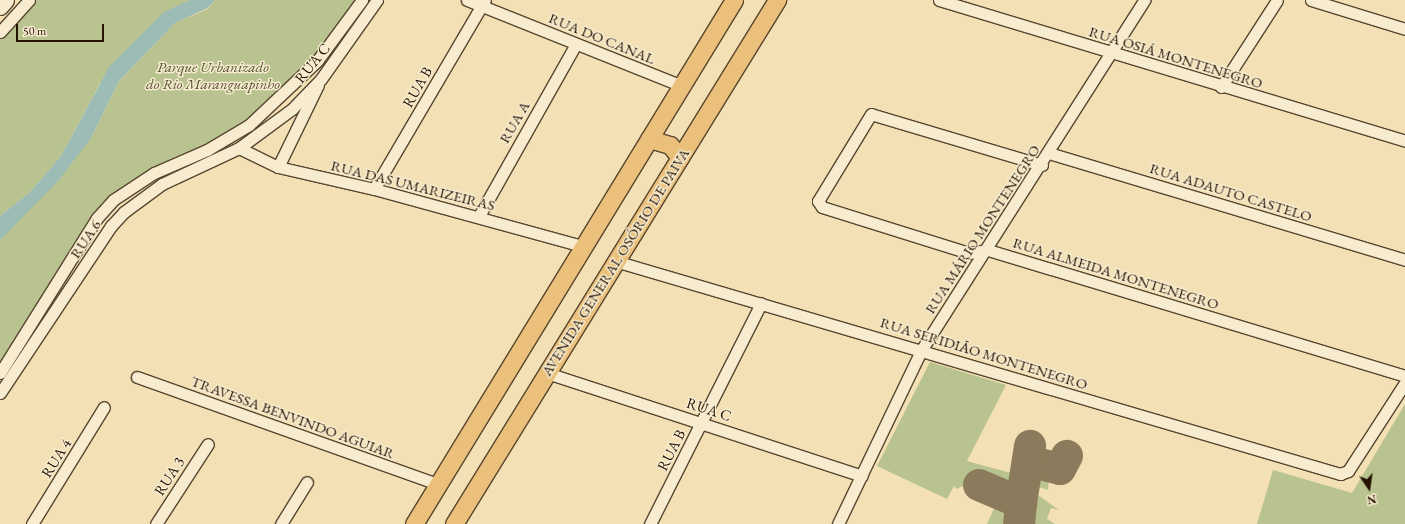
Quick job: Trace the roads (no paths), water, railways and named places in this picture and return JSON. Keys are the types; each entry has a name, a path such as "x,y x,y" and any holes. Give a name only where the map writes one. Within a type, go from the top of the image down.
{"main road":[{"path":"0,7 6,0"},
{"path":"414,524 734,0"},
{"name":"AVENIDA GENERAL OSÓRIO DE PAIVA","path":"454,524 777,0"},
{"path":"649,139 670,145 680,158"}],"street":[{"path":"0,32 29,0"},
{"path":"0,373 97,218 113,200 154,173 207,150 249,125 317,61 362,0"},
{"name":"RUA C","path":"239,148 292,109 321,79 377,0"},
{"name":"RUA DO CANAL","path":"467,0 483,3 576,44 682,86"},
{"name":"RUA OSIÁ MONTENEGRO","path":"938,0 1108,53 1405,141"},
{"name":"RUA MÁRIO MONTENEGRO","path":"838,524 922,349 988,250 1042,165 1108,53 1144,0"},
{"path":"1221,87 1277,0"},
{"path":"1310,0 1405,29"},
{"name":"RUA B","path":"374,189 483,3"},
{"name":"RUA A","path":"479,216 576,44"},
{"path":"278,167 321,79"},
{"name":"RUA ALMEIDA MONTENEGRO","path":"1042,165 871,114 819,204 969,253 988,250 1405,376"},
{"name":"RUA DAS UMARIZEIRAS","path":"239,148 278,167 374,189 479,216 583,246"},
{"name":"RUA 6","path":"0,394 111,226 124,212 162,184 239,148"},
{"name":"RUA ADAUTO CASTELO","path":"1049,153 1405,260"},
{"name":"RUA SERIDIÃO MONTENEGRO","path":"615,261 1345,473 1405,383"},
{"name":"RUA B","path":"650,524 761,303"},
{"name":"RUA C","path":"547,372 862,476"},
{"name":"TRAVESSA BENVINDO AGUIAR","path":"137,377 438,484"},
{"name":"RUA 4","path":"32,524 104,407"},
{"name":"RUA 3","path":"156,524 208,444"},
{"path":"281,524 307,482"}],"water":[{"path":"190,0 215,0 208,8 175,23 119,81 91,138 58,181 0,240 0,216 30,192 61,156 109,67 164,12"}],"park label":[{"name":"Parque Urbanizado do Rio Maranguapinho","path":"213,74"}]}
